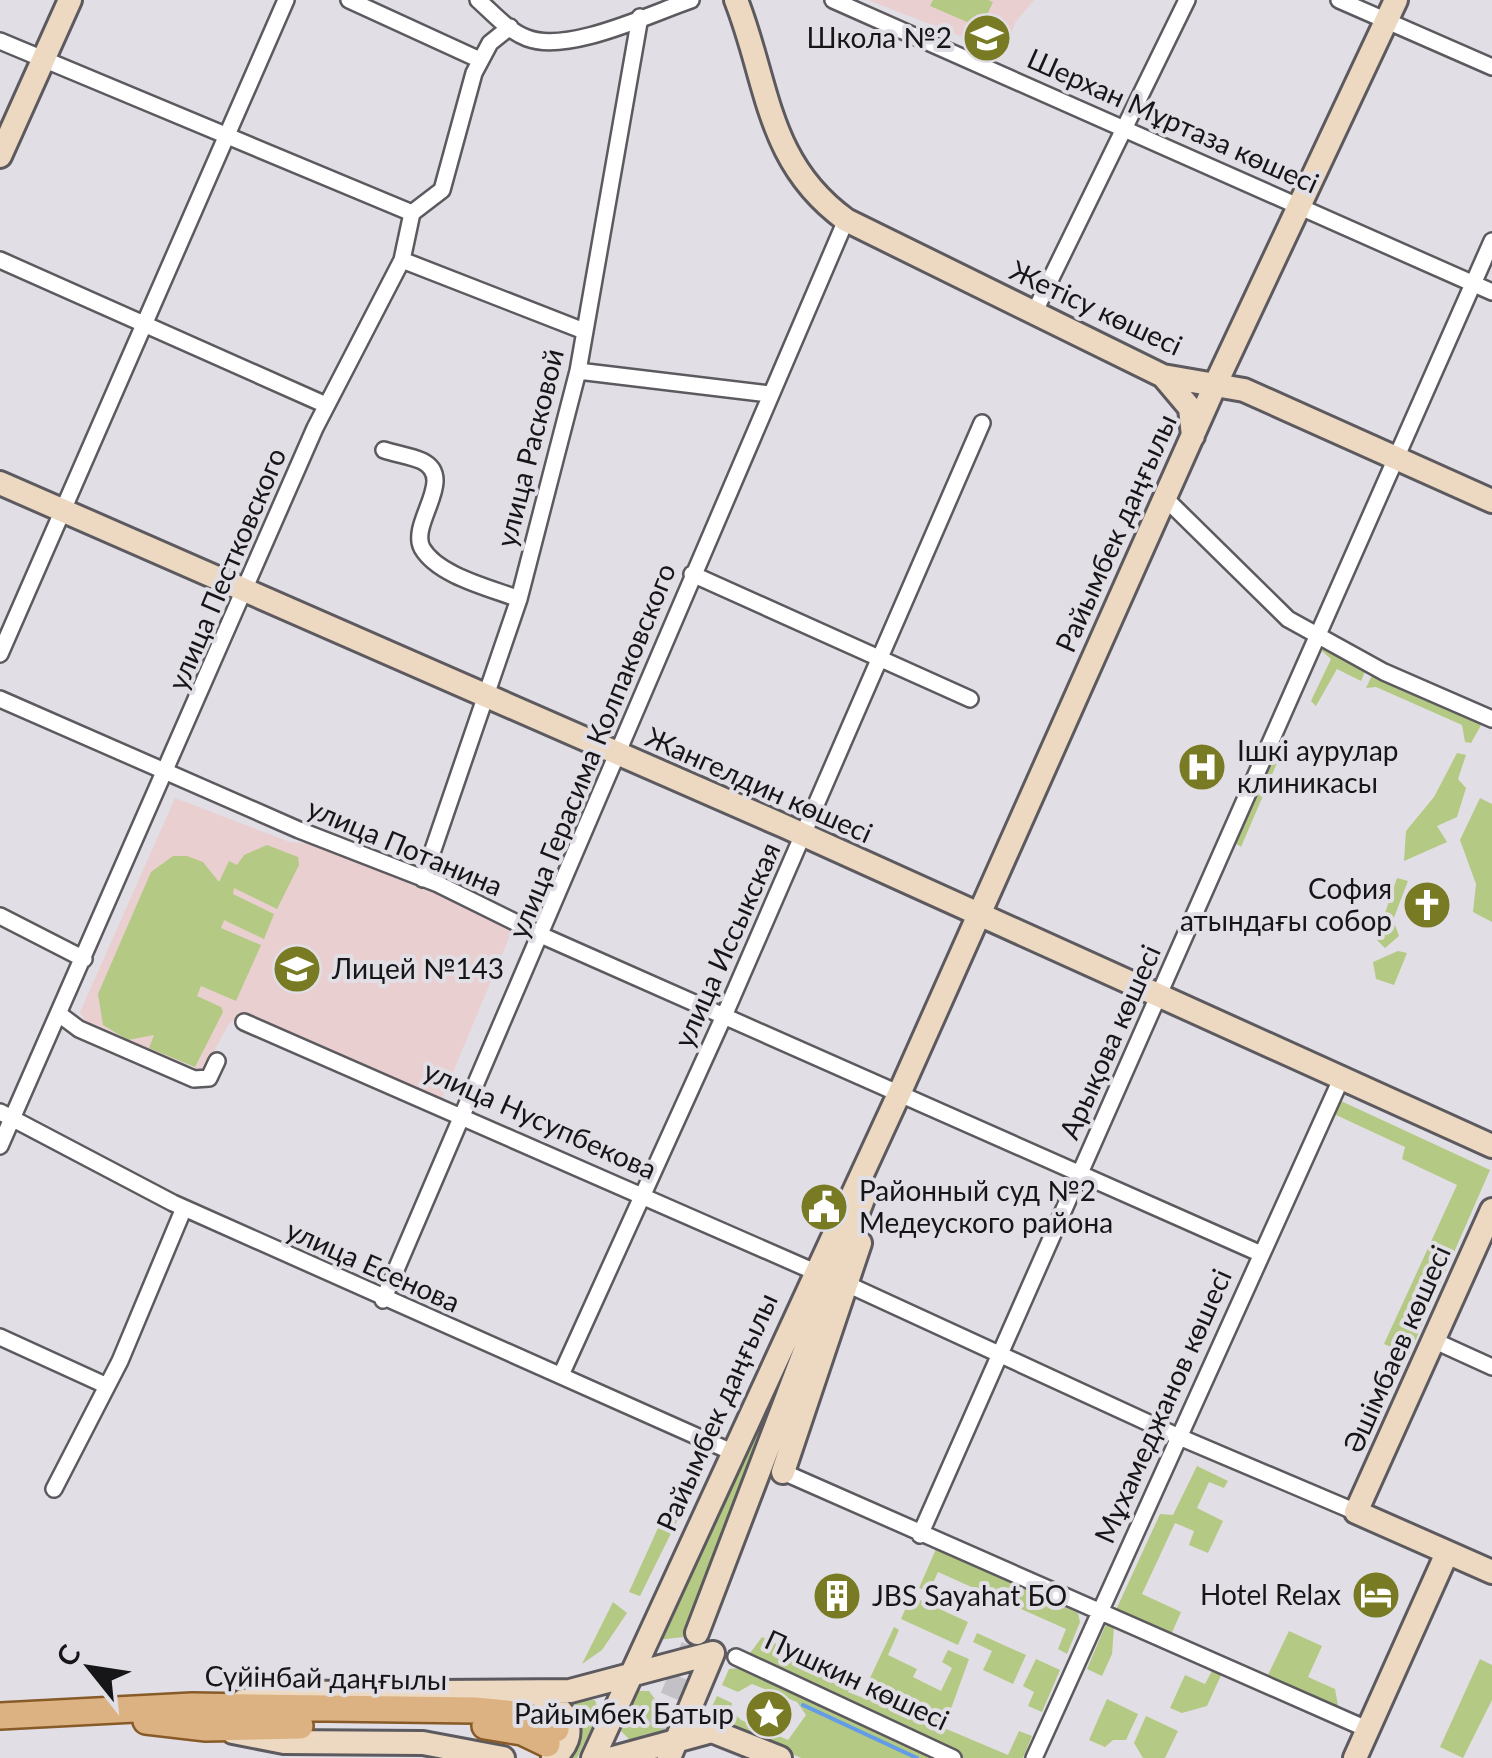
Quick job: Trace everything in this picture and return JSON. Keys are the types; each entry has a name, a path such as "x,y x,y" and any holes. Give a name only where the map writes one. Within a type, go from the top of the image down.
{"main road":[{"path":"0,156 70,0"},
{"name":"Жетісу көшесі","path":"736,0 782,144 812,192 846,220 1163,376 1244,390 1492,501"},
{"name":"Райымбек даңғылы","path":"592,1758 813,1271 899,1094 1216,383 1391,11"},
{"path":"1163,376 1190,408 1192,436"},
{"name":"Жангелдин көшесі","path":"0,483 1492,1146"},
{"name":"Райымбек даңғылы","path":"783,1472 848,1286 899,1094"},
{"name":"Райымбек даңғылы","path":"698,1632 884,1144"},
{"name":"Әшімбаев көшесі","path":"1356,1512 1492,1210"},
{"path":"1356,1512 1492,1572"},
{"path":"1356,1758 1447,1553"},
{"path":"215,1717 290,1692 530,1694 629,1678 724,1655"},
{"path":"674,1748 724,1655"},
{"path":"530,1694 554,1703 570,1724 568,1741 552,1744"},
{"name":"Сүйінбай даңғылы","path":"0,1716 215,1717 496,1711 527,1715 552,1744"},
{"path":"215,1717 284,1742 503,1758"},
{"path":"613,1758 674,1748 712,1730 780,1758"}],"street":[{"path":"0,654 286,0"},
{"path":"350,0 480,60"},
{"path":"478,0 510,27 539,42 566,42 692,0"},
{"name":"Шерхан Мұртаза көшесі","path":"832,0 1492,292"},
{"path":"1034,314 1188,0"},
{"path":"1338,0 1391,11 1492,67"},
{"name":"улица Расковой","path":"422,879 488,698 519,599 578,371 640,18"},
{"path":"0,41 412,213 442,190 480,60 490,42 510,27"},
{"name":"улица Пестковского","path":"0,1146 6,1116 84,960 326,406 402,260 412,213"},
{"name":"улица Герасима Колпаковского","path":"383,1300 543,936 692,574 846,220"},
{"name":"Арықова көшесі","path":"920,1534 1492,241"},
{"path":"0,260 146,322 326,406"},
{"path":"402,260 584,331"},
{"path":"578,371 769,394"},
{"name":"улица Иссыкская","path":"561,1375 724,1016 982,423"},
{"path":"384,450 424,462 432,470 436,484 420,531 420,544 429,556 462,576 519,599"},
{"path":"1165,498 1181,509 1250,586 1288,620 1384,672 1492,720"},
{"path":"692,574 970,699"},
{"name":"улица Потанина","path":"0,699 299,830 422,879 1260,1254"},
{"path":"0,916 84,960"},
{"path":"59,1014 80,1029 194,1079 209,1078 217,1060"},
{"name":"улица Нусупбекова","path":"244,1022 813,1271"},
{"name":"Мұхамеджанов көшесі","path":"1034,1758 1097,1610 1342,1077"},
{"name":"улица Есенова","path":"6,1116 184,1208 383,1300 732,1452"},
{"path":"54,1489 120,1360 184,1208"},
{"path":"848,1286 1176,1436 1356,1512"},
{"path":"0,1337 105,1385"},
{"path":"1435,1342 1492,1367"},
{"path":"783,1472 1368,1730"},
{"name":"Пушкин көшесі","path":"724,1655 953,1758"}],"shaded area":[{"name":"Школа №2","path":"868,0 1034,0 1015,23 1004,53"},
{"name":"Лицей №143","path":"175,798 290,842 320,845 514,926 439,1106 239,1016 228,1025 204,1071 88,1027 80,1012"}],"green space":[{"path":"933,0 993,2 981,28 930,6"},
{"path":"1325,645 1367,667 1361,681 1337,669 1316,706 1311,701 1331,659 1322,651"},
{"path":"1374,671 1484,720 1471,743 1465,742 1462,725 1376,687 1366,688"},
{"path":"1279,742 1286,742 1241,847 1235,843"},
{"path":"1457,753 1466,755 1458,779 1466,788 1457,817 1437,826 1447,842 1404,861 1406,831 1434,797"},
{"path":"1480,798 1492,804 1492,922 1473,912 1476,884 1460,840"},
{"path":"267,845 298,857 299,865 277,909 234,888 233,894 274,914 264,939 224,920 221,928 261,945 236,1001 201,986 197,996 221,1007 223,1012 195,1067 149,1048 154,1035 128,1040 103,1025 98,994 151,872 173,856 187,856 203,862 219,882 229,861 237,865 244,855"},
{"path":"1397,878 1408,881 1393,920 1399,936 1385,948 1376,939"},
{"path":"1398,951 1407,953 1394,985 1376,979 1373,962"},
{"path":"1341,1101 1490,1170 1409,1355 1384,1344 1457,1185 1402,1159 1405,1147 1336,1115"},
{"path":"855,1196 689,1629 683,1637 658,1640"},
{"path":"1197,1466 1228,1481 1224,1488 1209,1482 1197,1508 1223,1521 1208,1553 1189,1545 1194,1531 1175,1523 1142,1594 1181,1612 1171,1635 1116,1610 1160,1514 1173,1515"},
{"path":"668,1506 682,1511 640,1596 629,1592"},
{"path":"936,1549 1078,1613 1080,1622 1067,1654 1058,1649 1066,1629 938,1572 929,1592 919,1588"},
{"path":"911,1596 968,1622 958,1645 901,1619"},
{"path":"613,1602 627,1613 602,1650 582,1664"},
{"path":"1106,1624 1114,1627 1112,1654 1102,1676 1087,1669"},
{"path":"894,1627 899,1630 888,1655 917,1669 913,1677 941,1691 952,1668 942,1662 948,1650 969,1659 944,1728 1008,1755 1019,1731 1032,1736 1023,1758 801,1758 708,1715 717,1696 732,1703 731,1710 741,1720 788,1740 806,1715 797,1702 752,1684 738,1692 722,1685 729,1669 739,1668 762,1637 853,1681 848,1692 861,1697"},
{"path":"1289,1631 1322,1646 1308,1677 1335,1689 1339,1711 1266,1679"},
{"path":"977,1633 1026,1655 1013,1684 983,1670 992,1651 973,1642"},
{"path":"1036,1659 1060,1670 1042,1712 1028,1706 1034,1692 1023,1686"},
{"path":"1480,1659 1492,1665 1492,1700 1463,1758 1440,1747"},
{"path":"1214,1667 1223,1671 1207,1706 1182,1713 1170,1708 1185,1675 1205,1684"},
{"path":"638,1691 649,1691 672,1722 669,1731 632,1742 621,1731"},
{"path":"1107,1699 1138,1714 1126,1740 1113,1740 1105,1747 1089,1740"},
{"path":"595,1700 599,1713 577,1758 561,1758 567,1701"},
{"path":"1146,1716 1178,1731 1165,1758 1143,1758 1134,1743"}],"waterway":[{"path":"803,1705 917,1758"}],"tunnel":[{"path":"646,1758 692,1646"}],"place":[{"name":"Школа №2","path":"987,38"},
{"name":"Ішкі аурулар клиникасы","path":"1202,767"},
{"name":"София атындағы собор","path":"1427,905"},
{"name":"Лицей №143","path":"297,969"},
{"name":"Районный суд №2 Медеуского района","path":"824,1207"},
{"name":"Hotel Relax","path":"1376,1595"},
{"name":"JBS Sayahat БО","path":"837,1596"},
{"name":"Райымбек Батыр","path":"769,1714"}]}
